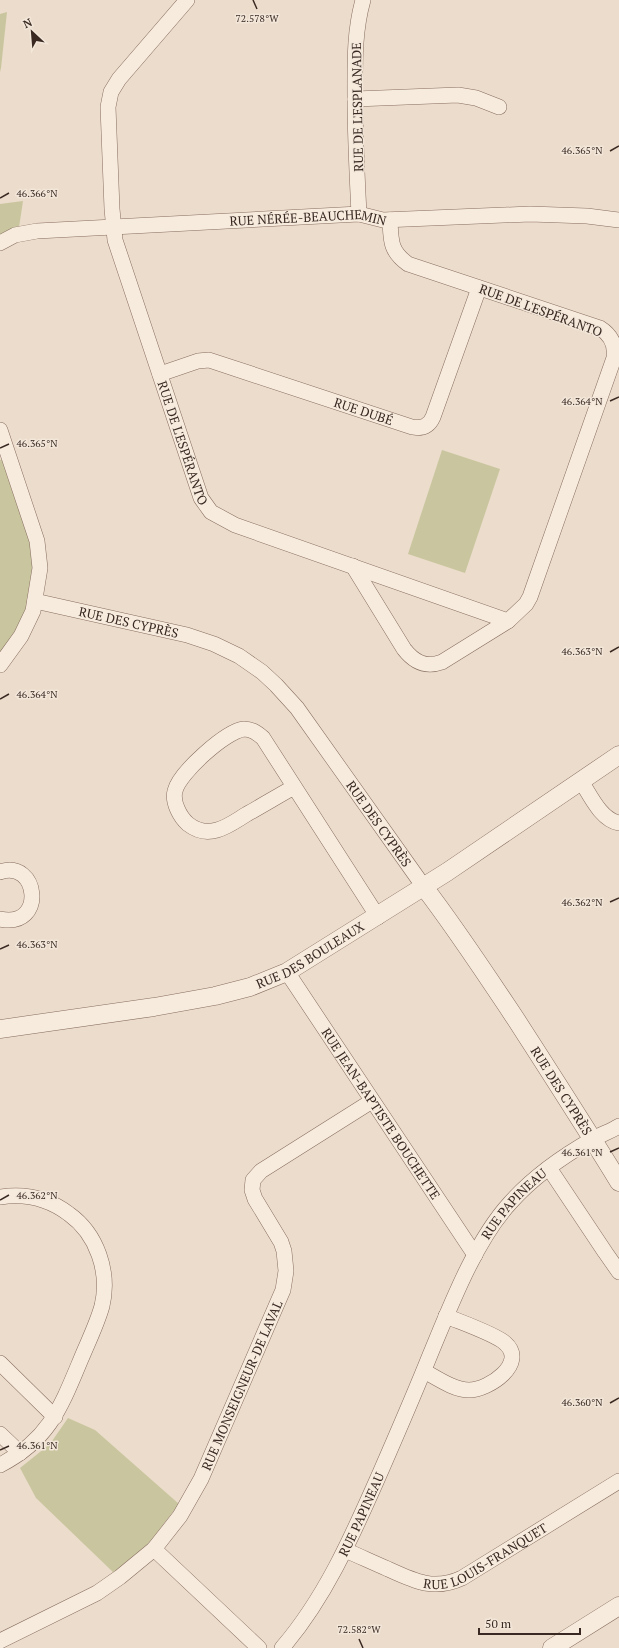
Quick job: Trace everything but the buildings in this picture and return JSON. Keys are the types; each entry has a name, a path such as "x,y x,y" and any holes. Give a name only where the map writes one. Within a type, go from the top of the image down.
{"street":[{"path":"113,227 108,107 110,92 119,79 187,0"},
{"name":"RUE DE L'ESPLANADE","path":"359,214 355,100 356,40 363,0"},
{"path":"355,100 458,95 476,98 499,107"},
{"name":"RUE NÉRÉE-BEAUCHEMIN","path":"0,243 15,235 25,232 359,214 383,220 530,214 567,215 619,220"},
{"name":"RUE DE L'ESPÉRANTO","path":"353,566 404,649 416,661 425,665 442,662 508,621 526,604 530,596 614,358 614,347 611,338 600,328 408,264 401,259 392,247 390,220"},
{"name":"RUE DE L'ESPÉRANTO","path":"113,227 115,240 197,490 205,506 211,512 235,525 508,621"},
{"name":"RUE DUBÉ","path":"160,374 198,361 209,360 412,427 423,427 430,423 433,417 479,288"},
{"path":"0,430 37,542 40,568 36,600 28,622 21,636 0,665"},
{"name":"RUE DES CYPRÈS","path":"36,600 196,638 231,652 255,667 276,685 300,712 496,989 619,1182"},
{"path":"294,786 225,827 212,831 200,830 186,821 178,810 174,797 179,782 199,760 225,738 232,733 245,729 255,732 263,738 378,916"},
{"name":"RUE DES BOULEAUX","path":"0,1029 154,1007 215,996 250,987 287,972 424,886 619,755"},
{"path":"580,781 602,813 610,820 619,823"},
{"path":"0,872 12,871 26,878 31,886 33,894 32,902 28,910 22,916 15,919 0,919"},
{"name":"RUE JEAN-BAPTISTE BOUCHETTE","path":"287,972 475,1255"},
{"name":"RUE MONSEIGNEUR-DE LAVAL","path":"0,1641 97,1593 120,1577 154,1549 183,1512 201,1479 283,1290 286,1271 284,1251 277,1234 253,1194 253,1180 261,1171 372,1101"},
{"name":"RUE PAPINEAU","path":"282,1648 307,1616 323,1592 345,1550 424,1372 446,1316 475,1255 491,1228 508,1204 528,1184 549,1168 593,1139 619,1126"},
{"path":"549,1168 619,1272"},
{"path":"0,1196 17,1195 36,1197 52,1203 77,1220 95,1246 102,1264 104,1286 99,1316 65,1398 55,1417 41,1436 20,1453 0,1465"},
{"path":"424,1372 460,1388 475,1390 490,1384 507,1371 510,1365 512,1353 505,1342 446,1316"},
{"path":"0,1363 55,1417"},
{"path":"0,1434 20,1453"},
{"name":"RUE LOUIS-FRANQUET","path":"345,1550 417,1582 437,1585 448,1583 462,1578 619,1481"},
{"path":"154,1549 259,1648"},
{"path":"552,1648 619,1606"}],"shaded area":[{"path":"7,12 1,68 0,72 0,14"},
{"path":"23,201 18,234 0,249 0,204"},
{"path":"442,450 500,469 465,573 408,554"},
{"path":"7,458 32,526 40,606 0,665 0,460"},
{"path":"68,1418 95,1430 179,1504 149,1543 114,1573 36,1498 20,1468 50,1444"}]}
